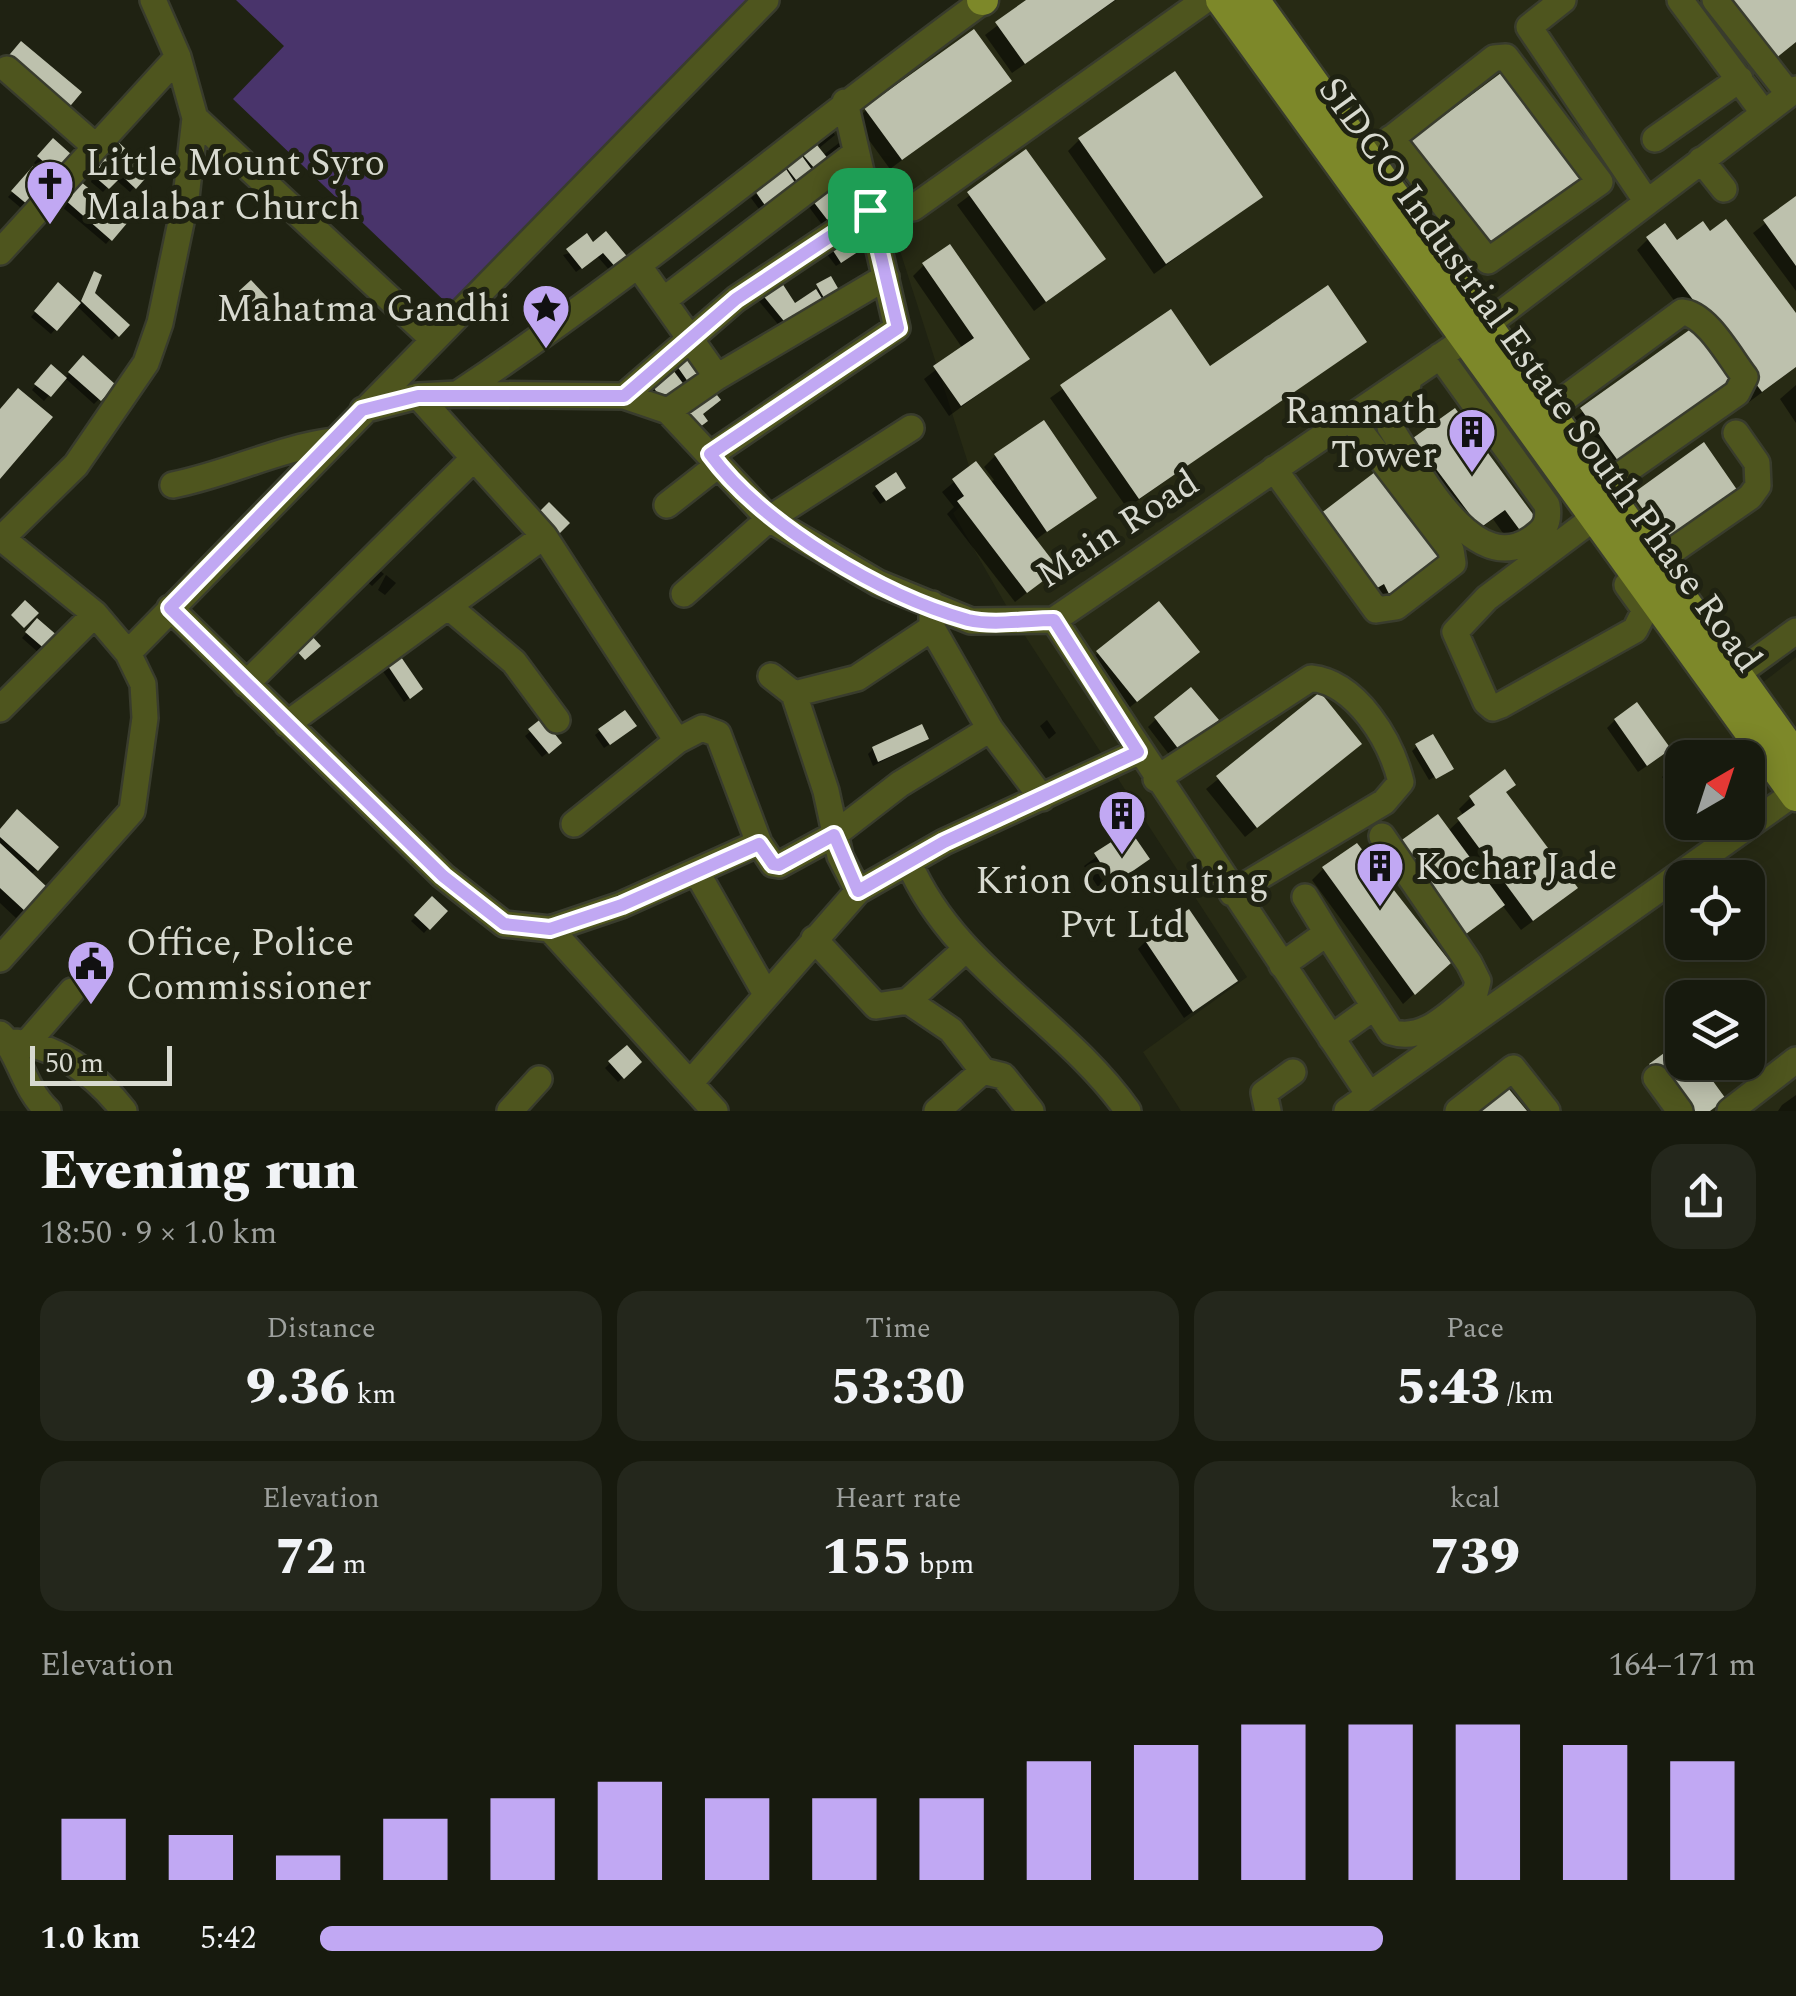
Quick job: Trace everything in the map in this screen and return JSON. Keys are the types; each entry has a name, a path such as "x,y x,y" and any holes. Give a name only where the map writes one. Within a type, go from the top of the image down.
{"main road":[{"name":"SIDCO Industrial Estate South Phase Road","path":"1221,0 1590,521 1796,757"},
{"name":"SIDCO Industrial Estate South Phase Road","path":"1254,0 1366,158 1464,340 1549,410 1655,563 1795,794"}],"street":[{"path":"0,959 132,812 145,718 143,684 128,653 95,614 1,538 76,465 146,363 160,323 186,198 196,118 178,56 153,0"},
{"path":"128,653 766,0"},
{"path":"458,394 556,329 844,102 982,0"},
{"path":"913,208 1205,0"},
{"path":"1563,0 1529,27 1647,202"},
{"path":"1680,0 1763,112"},
{"path":"1715,0 1792,92"},
{"path":"0,252 178,56"},
{"path":"1366,158 1391,138 1494,58 1506,57 1600,182 1488,261 1391,138"},
{"path":"7,69 96,147"},
{"path":"1655,140 1740,79"},
{"name":"Main Road","path":"362,410 418,396 624,396 668,412 769,518 932,616 971,621 1054,620 1464,340 1792,92"},
{"path":"667,505 714,460 898,328 844,102"},
{"path":"196,118 432,340"},
{"path":"665,299 856,153"},
{"path":"1700,160 1724,189"},
{"path":"624,396 688,336 870,210"},
{"path":"638,265 717,377"},
{"path":"668,412 717,377 886,277"},
{"path":"1549,410 1682,312 1692,313 1702,322 1746,377 1737,393 1603,487"},
{"path":"1410,377 1388,414 1390,427 1469,537 1495,551 1514,550 1541,533 1549,519 1547,504 1464,340"},
{"path":"418,396 544,536 678,742"},
{"path":"1274,469 1376,610 1396,606 1454,563 1451,550 1350,418"},
{"path":"684,594 769,518 911,428"},
{"path":"1655,563 1750,497 1758,486 1757,463 1736,433"},
{"path":"173,484 250,466 291,446 334,441"},
{"path":"246,684 474,458"},
{"path":"1590,521 1645,610 1642,622 1493,708 1455,632 1487,598 1590,521"},
{"path":"287,724 544,536"},
{"path":"450,607 514,662 558,720"},
{"path":"170,608 443,876 504,924 550,929 622,905 759,844"},
{"path":"0,710 95,614"},
{"path":"794,694 856,678 932,616 990,729 1042,798"},
{"path":"1054,620 1138,752 1368,1093"},
{"path":"1727,681 1796,630"},
{"path":"771,676 794,694 826,790 834,835 858,891"},
{"path":"1156,779 1312,678 1331,680 1347,690 1395,755 1402,782 1384,802 1232,893"},
{"path":"574,824 678,742 702,728 718,734 759,844 773,864 779,865 834,835 900,784 990,729"},
{"path":"692,1081 858,891 1138,752"},
{"path":"1347,1111 1795,794"},
{"path":"1305,897 1391,1032 1420,1035 1475,993 1478,981 1382,836"},
{"path":"908,863 920,890 966,950 1057,1030 1128,1111"},
{"path":"696,871 766,994"},
{"path":"550,929 692,1081 715,1111"},
{"path":"1282,965 1327,933"},
{"path":"814,939 876,1006 908,1001 966,950"},
{"path":"12,1040 72,991"},
{"path":"908,1001 951,1030 983,1071 1003,1076 1032,1111"},
{"path":"1331,1038 1374,1007"},
{"path":"12,1040 24,1082 48,1111"},
{"path":"12,1040 56,1053 81,1070 124,1111"},
{"path":"1730,1111 1796,1060"},
{"path":"1458,1111 1513,1068 1546,1111"},
{"path":"938,1111 983,1071"},
{"path":"1268,1111 1264,1093 1293,1072"},
{"path":"1656,1078 1680,1111"},
{"path":"510,1111 538,1079"}],"shaded area":[{"path":"236,0 757,0 456,312 233,99 284,46"},
{"path":"979,0 1796,0 1796,645 1738,690 1796,772 1796,1111 1181,1111 1143,1052 1247,977 1014,619 953,513 977,491 852,101"},
{"path":"1796,657 1796,758 1749,693"}],"building":[{"path":"1026,0 1115,0 1025,64 995,22"},
{"path":"1724,0 1796,0 1796,42 1770,63"},
{"path":"974,29 1012,81 902,160 864,108"},
{"path":"21,41 82,92 66,111 5,60"},
{"path":"1505,70 1589,181 1490,255 1406,144"},
{"path":"1175,71 1263,197 1166,264 1078,138"},
{"path":"53,138 72,155 56,173 37,156"},
{"path":"116,140 151,172 136,189 122,176 109,189 94,176 103,160 100,157"},
{"path":"817,145 833,165 820,175 803,155"},
{"path":"1026,149 1106,259 1046,302 967,192"},
{"path":"799,152 818,178 803,189 783,163"},
{"path":"33,166 50,181 28,205 11,191"},
{"path":"786,169 802,193 771,214 755,191"},
{"path":"844,173 862,199 832,226 809,196"},
{"path":"80,181 128,222 112,241 64,199"},
{"path":"1796,196 1796,266 1763,220"},
{"path":"1726,219 1796,313 1796,367 1762,392 1646,237 1665,223 1677,240 1703,221 1710,231"},
{"path":"858,227 870,244 841,263 830,246"},
{"path":"606,231 630,260 618,270 603,253 582,269 566,249 587,233 593,242"},
{"path":"950,244 1030,359 961,406 933,366 974,338 922,263"},
{"path":"94,271 102,275 95,293 130,325 119,337 81,301"},
{"path":"831,276 843,297 828,305 816,284"},
{"path":"251,280 268,298 255,309 239,291"},
{"path":"780,280 795,303 816,289 828,308 792,331 761,293"},
{"path":"58,282 81,303 57,331 34,311"},
{"path":"1328,285 1367,342 1139,499 1060,385 1171,309 1210,366"},
{"path":"1695,326 1736,384 1621,465 1580,408"},
{"path":"690,346 709,373 691,386 672,359"},
{"path":"83,355 116,385 101,401 68,372"},
{"path":"667,362 688,390 666,405 646,377"},
{"path":"51,364 67,378 51,397 34,384"},
{"path":"709,385 721,400 703,414 708,421 696,430 680,408"},
{"path":"18,388 53,417 0,479 0,409"},
{"name":"Ramnath Tower","path":"1455,408 1538,521 1522,533 1505,510 1480,528 1413,438"},
{"path":"1044,420 1097,498 1047,532 994,454"},
{"path":"1704,442 1742,497 1671,548 1632,494"},
{"path":"976,461 1059,569 1027,593 957,501 964,496 952,479"},
{"path":"896,472 906,488 886,501 875,486"},
{"path":"1375,472 1444,561 1391,598 1384,584 1372,591 1320,514"},
{"path":"549,502 570,523 552,541 531,520"},
{"path":"25,600 39,613 24,628 11,615"},
{"path":"1159,601 1200,652 1137,702 1096,651"},
{"path":"37,618 59,637 47,651 25,632"},
{"path":"310,634 321,646 305,660 294,648"},
{"path":"399,654 423,689 410,699 386,663"},
{"path":"1191,687 1219,720 1180,751 1154,717"},
{"path":"1320,692 1362,744 1257,828 1216,776"},
{"path":"1637,702 1665,741 1665,753 1647,766 1614,719"},
{"path":"625,710 637,726 610,745 598,729"},
{"path":"542,718 562,743 549,754 528,729"},
{"path":"922,724 929,739 878,762 872,747"},
{"path":"1433,734 1454,769 1436,779 1415,744"},
{"path":"1505,769 1516,785 1506,792 1578,888 1533,921 1457,818 1475,805 1469,796"},
{"path":"17,809 59,847 38,871 0,837 0,829"},
{"path":"1438,814 1505,905 1466,934 1399,842"},
{"name":"Krion Consulting Pvt Ltd","path":"1130,830 1150,859 1114,884 1094,853"},
{"path":"0,843 48,888 26,912 0,888"},
{"name":"Kochar Jade","path":"1357,843 1451,963 1415,995 1322,867"},
{"path":"432,896 448,911 430,930 414,915"},
{"path":"1189,909 1238,981 1193,1012 1144,939"},
{"path":"627,1045 642,1062 624,1079 608,1061"},
{"path":"1665,1052 1665,1080 1712,1080 1726,1099 1710,1111 1684,1111 1649,1064"},
{"path":"1508,1088 1527,1111 1479,1111"}],"place":[{"name":"Little Mount Syro Malabar Church","path":"50,226"},
{"name":"Mahatma Gandhi","path":"546,350"},
{"name":"Ramnath Tower","path":"1472,474"},
{"name":"Krion Consulting Pvt Ltd","path":"1122,856"},
{"name":"Kochar Jade","path":"1380,908"},
{"name":"Office, Police Commissioner","path":"91,1006"}],"route":[{"path":"870,210 898,328 710,454 769,518 878,583 971,621 1054,620 1138,752 944,842 858,891 834,835 799,858 779,865 773,864 759,844 622,905 550,929 504,924 443,876 170,608 362,410 418,396 624,396 688,336 736,299 870,210"}]}
